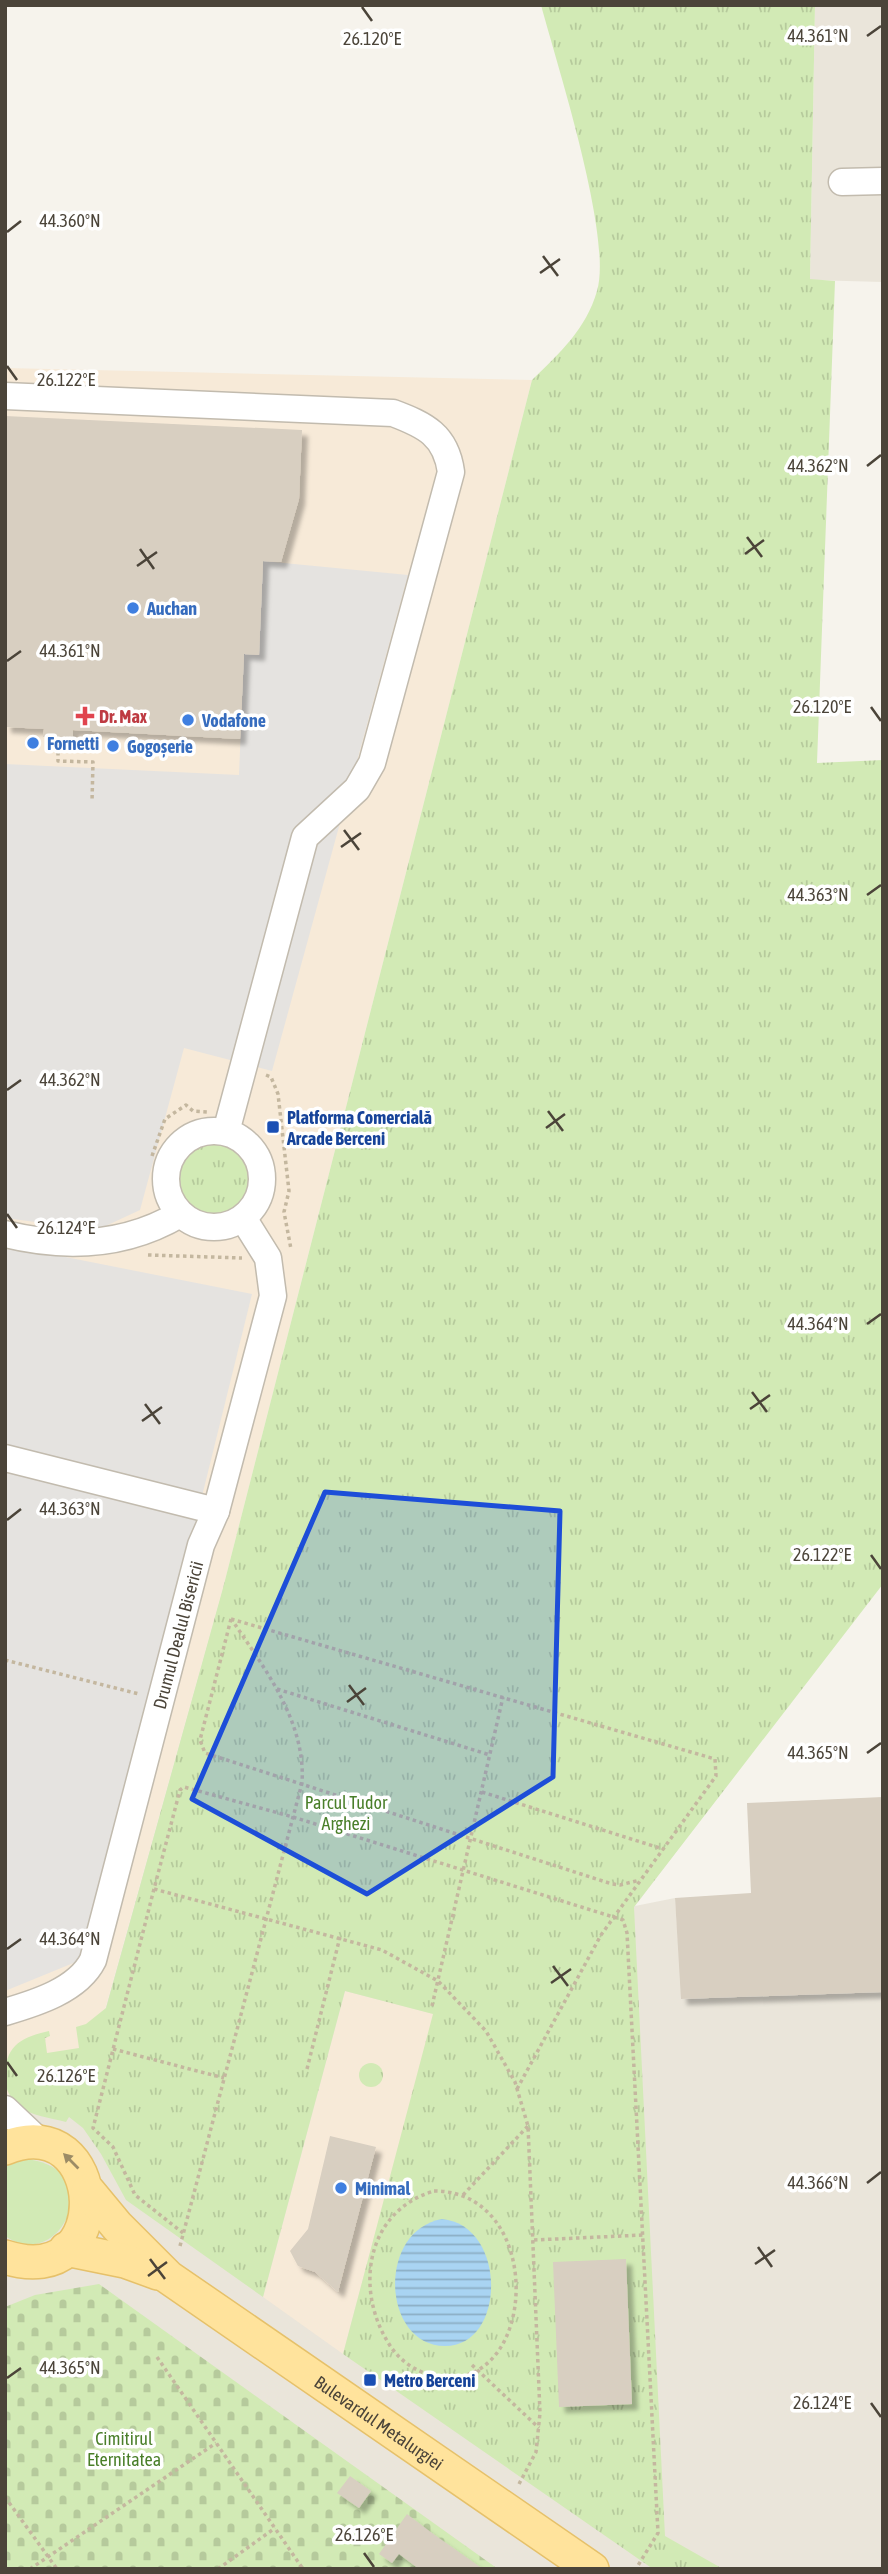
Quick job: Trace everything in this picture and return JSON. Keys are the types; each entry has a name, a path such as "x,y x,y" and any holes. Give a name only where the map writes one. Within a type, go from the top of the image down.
{"main road":[{"path":"5,2148 24,2143 42,2144"},
{"name":"Bulevardul Metalurgiei","path":"42,2144 55,2148 76,2165 88,2191 117,2226 168,2277 592,2569"},
{"path":"14,2264 44,2260 66,2249 85,2223 88,2191"},
{"name":"Bulevardul Metalurgiei","path":"66,2249 125,2261 168,2277"}],"street":[{"path":"842,182 883,181"},
{"path":"5,396 393,413 431,429 443,443 449,456 451,472 372,763 356,789 305,837 226,1132"},
{"path":"226,1132 249,1146 262,1170 260,1196 243,1218 218,1228 191,1222 180,1214 166,1189 166,1174 173,1152 187,1139 199,1133 226,1132"},
{"path":"5,1234 89,1244 125,1238 180,1214"},
{"name":"Drumul Dealul Bisericii","path":"6,2013 77,1983 93,1960 201,1545 216,1511 273,1296 268,1258 243,1218"},
{"path":"5,1458 216,1511"},
{"path":"5,2109 42,2144"}],"path":[{"path":"58,738 58,761 93,762 92,802"},
{"path":"125,1238 130,1254 268,1258 293,1262 284,1212 289,1191 278,1094 271,1077 243,1069"},
{"path":"152,1156 165,1119 186,1105 193,1111 207,1112 214,1106"},
{"path":"180,2246 302,1783 299,1740 276,1689 231,1619"},
{"path":"231,1619 713,1757 718,1767 716,1776 615,1916 517,2089"},
{"path":"231,1619 200,1745 210,1755 612,1884 620,1885 640,1880"},
{"path":"5,1660 140,1695"},
{"path":"276,1689 490,1755"},
{"path":"432,2006 503,1697"},
{"path":"183,2233 135,2196 113,2147 93,2128 180,1790 184,1787 293,1817 623,1920 627,1933 658,2533 637,2567"},
{"path":"482,1792 663,1849"},
{"path":"154,1889 340,1937 395,1956 438,1981 486,2031 502,2056 517,2089 528,2126 534,2240 539,2428 536,2452 519,2484"},
{"path":"307,2069 340,1937"},
{"path":"114,2049 224,2078"},
{"path":"463,2195 528,2126"},
{"path":"434,2191 463,2195 479,2203 500,2228 508,2243 516,2278 515,2310 507,2335 494,2356 477,2370 445,2378 432,2376 409,2365 391,2348 378,2323 370,2281 372,2253 378,2237 398,2208 417,2196 434,2191"},
{"path":"534,2240 643,2235"},
{"path":"157,2357 303,2569"},
{"path":"472,2365 539,2428"},
{"path":"30,2569 216,2443"},
{"path":"5,2497 57,2569"},
{"path":"218,2569 275,2528"}],"highlighted area":[{"path":"325,1492 560,1511 553,1777 367,1894 192,1799"}],"shaded area":[{"path":"815,5 883,5 883,282 810,280"},
{"path":"5,368 532,380 223,1588 89,2067 80,2078 68,2116 5,2093"},
{"path":"263,561 408,575 272,1071 184,1048 140,1210 97,1230 5,1218 5,764 239,775 244,654 259,655"},
{"path":"5,1245 252,1294 88,1957 5,1991"},
{"path":"223,1588 754,1750 635,1906 675,1898 682,1999 883,1992 883,2569 5,2569 5,2094 68,2116 80,2078 89,2067"},
{"path":"345,1991 434,2014 343,2354 263,2297"}],"green space":[{"name":"Parcul Tudor Arghezi","path":"541,5 815,5 810,279 835,281 817,763 883,760 883,1584 634,1907 665,2536 723,2569 653,2569 343,2354 433,2014 345,1991 263,2297 126,2200 101,2154 83,2128 69,2117 66,2122 24,2109 11,2096 5,2081 8,2058 16,2045 30,2036 49,2031 50,2036 45,2038 47,2053 79,2048 76,2027 86,2024 106,2008 223,1588 532,380 579,329 597,291 600,266 591,193"},
{"path":"214,1139 230,1142 243,1151 252,1164 255,1180 252,1196 243,1209 230,1218 214,1221 198,1218 185,1209 176,1196 173,1180 176,1164 185,1151 198,1142"},
{"path":"371,2063 380,2066 383,2075 380,2084 371,2087 362,2084 359,2075 362,2066"},
{"path":"25,2159 51,2166 65,2179 71,2197 68,2215 59,2231 44,2241 26,2244 5,2236 5,2167"},
{"name":"Cimitirul Eternitatea","path":"99,2284 498,2569 5,2569 5,2307 35,2295"}],"water":[{"path":"442,2219 463,2226 479,2241 488,2262 491,2285 488,2307 480,2327 465,2341 445,2346 424,2341 409,2328 399,2309 395,2287 397,2264 406,2244 421,2228"}],"building":[{"name":"Auchan","path":"5,416 302,430 299,499 281,562 263,561 259,655 244,654 240,739 73,730 73,738 43,737 44,729 5,727"},
{"path":"883,1797 883,1992 681,1999 675,1898 751,1893 747,1803"},
{"name":"Minimal","path":"330,2136 376,2147 338,2292 315,2272 298,2266 290,2251 308,2229"},
{"path":"626,2259 632,2404 559,2407 553,2262"},
{"path":"350,2476 371,2491 359,2508 337,2493"},
{"path":"407,2514 483,2569 419,2569 399,2554 392,2563 379,2554"}],"place":[{"name":"Auchan","path":"133,608"},
{"name":"Dr. Max","path":"85,716"},
{"name":"Vodafone","path":"188,720"},
{"name":"Fornetti","path":"33,743"},
{"name":"Gogoșerie","path":"113,746"},
{"name":"Platforma Comercială Arcade Berceni","path":"273,1127"},
{"name":"Minimal","path":"341,2188"},
{"name":"Metro Berceni","path":"370,2380"}]}
